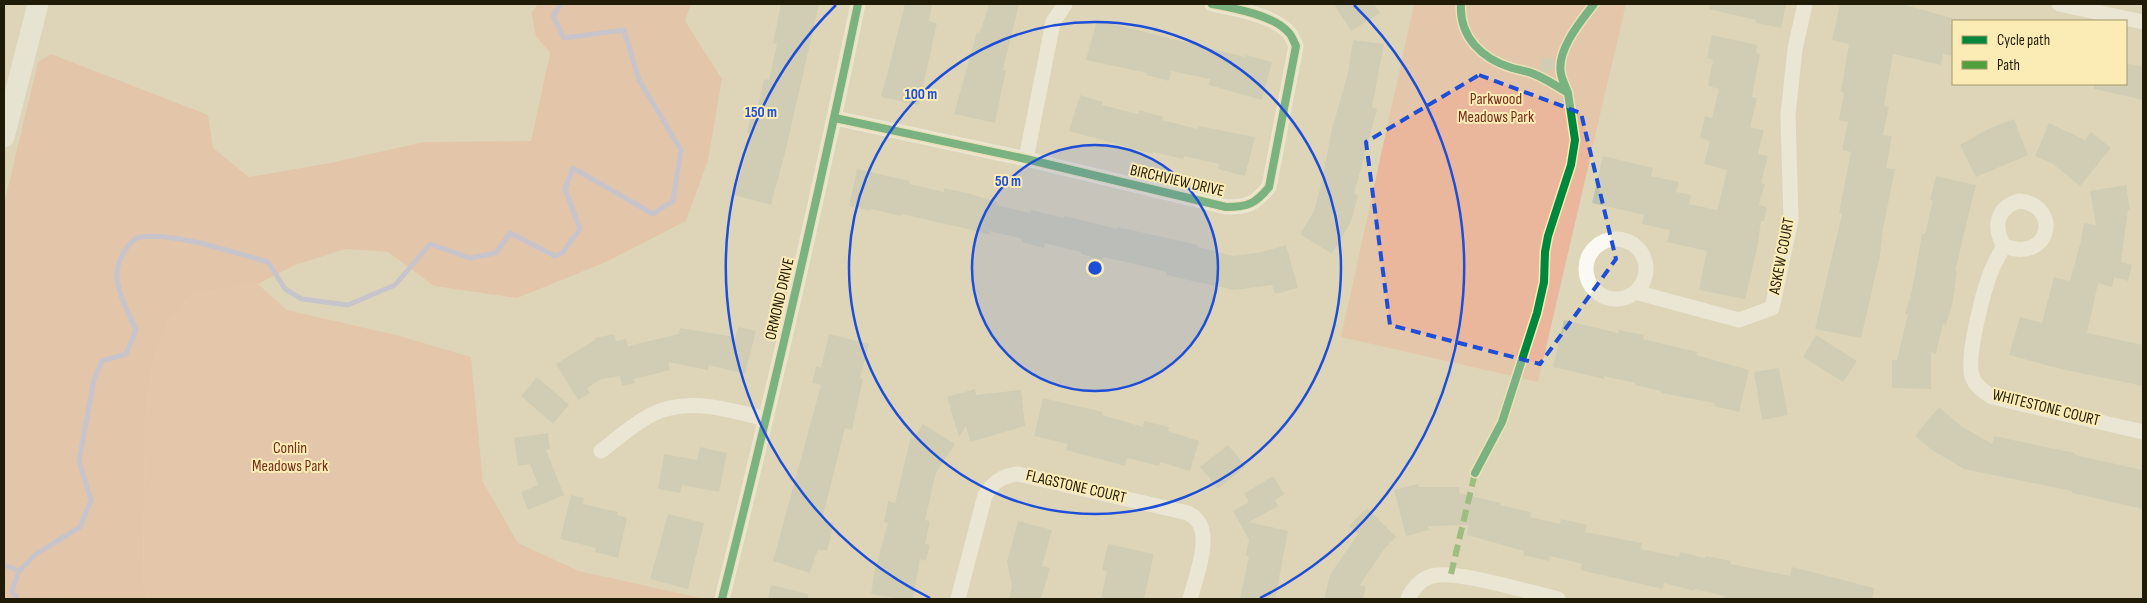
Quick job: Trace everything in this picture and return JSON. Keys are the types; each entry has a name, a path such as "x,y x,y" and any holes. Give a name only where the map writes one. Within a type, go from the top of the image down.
{"street":[{"path":"4,137 38,4"},
{"name":"ORMOND DRIVE","path":"722,599 835,118 858,4"},
{"path":"1026,159 1053,22 1065,4"},
{"name":"BIRCHVIEW DRIVE","path":"835,118 1026,159 1226,207 1245,207 1259,199 1269,187 1296,46 1289,33 1278,24 1245,11 1212,4"},
{"name":"ASKEW COURT","path":"1635,292 1739,320 1772,308 1791,220 1788,116 1795,49 1805,4"},
{"path":"2059,4 2143,22"},
{"name":"WHITESTONE COURT","path":"2004,246 1993,267 1985,290 1970,363 1972,377 1980,390 1992,398 2143,432"},
{"path":"601,451 649,416 666,408 681,404 724,409 766,418"},
{"name":"FLAGSTONE COURT","path":"958,599 985,495 992,484 1004,476 1018,474 1188,513 1198,520 1202,530 1204,545 1190,599"},
{"path":"1408,599 1411,592 1421,582 1433,576 1451,574 1558,599"}],"highlighted area":[{"path":"1479,75 1581,113 1616,259 1540,364 1390,325 1366,142"}],"green space":[{"name":"Parkwood Meadows Park","path":"1414,4 1626,4 1538,382 1341,337"},
{"name":"Conlin Meadows Park","path":"258,284 287,310 400,336 471,357 483,482 518,543 579,571 705,599 147,599 143,579 145,419 153,361 169,319 193,294"}],"shaded area":[{"path":"538,4 691,4 685,21 722,79 708,160 686,221 606,262 517,298 434,286 388,252 346,249 295,265 258,284 193,294 169,319 153,361 145,419 143,579 147,599 4,599 4,204 38,62 51,54 208,115 213,148 249,177 330,163 424,142 531,141 550,53 536,36 531,13"}],"building":[{"path":"781,4 819,4 786,149 771,205 734,195 752,134 747,133 752,110 757,111 764,79 769,80 777,44 773,43"},
{"path":"905,4 932,4 929,21 937,23 919,105 881,97"},
{"path":"989,4 1019,4 1003,70 1006,70 995,123 954,114 977,32 980,33"},
{"path":"1334,4 1374,4 1380,13 1351,31"},
{"path":"1710,4 1786,4 1781,28 1756,23 1756,20 1709,9"},
{"path":"1840,4 1901,4 1952,18 1950,24 1952,25 1952,56 1943,54 1941,65 1893,54 1884,106 1889,107 1883,135 1892,136 1886,168 1895,169 1883,229 1880,256 1861,338 1815,329 1842,214 1839,213 1851,152 1842,150 1848,122 1839,120 1844,93 1841,92 1849,44 1832,40"},
{"path":"1097,20 1272,62 1262,100 1209,85 1210,79 1171,71 1169,81 1146,75 1147,73 1086,60"},
{"path":"1712,35 1757,45 1756,53 1760,54 1752,97 1757,98 1750,127 1764,130 1758,154 1768,156 1761,183 1765,184 1759,205 1767,207 1764,221 1761,221 1757,249 1745,299 1699,290 1707,251 1667,242 1670,230 1642,224 1644,215 1592,203 1603,156 1653,168 1651,176 1679,182 1676,192 1691,195 1689,204 1717,210 1727,170 1704,164 1710,141 1700,138 1705,116 1712,118 1719,89 1708,86 1713,60 1707,58"},
{"path":"1353,40 1384,44 1372,107 1377,109 1354,194 1358,195 1351,222 1332,254 1300,234 1314,211 1332,129 1348,73"},
{"path":"1548,57 1554,61 1554,68 1541,74 1541,60"},
{"path":"2127,63 2143,67 2143,100 2094,89 2094,85 2127,85"},
{"path":"1080,95 1103,102 1102,105 1138,114 1139,110 1163,117 1162,120 1198,129 1199,126 1255,137 1245,176 1218,169 1219,164 1184,156 1183,159 1153,152 1153,154 1069,131"},
{"path":"2014,119 2028,155 1976,177 1960,145 1990,128"},
{"path":"2049,123 2085,140 2091,132 2111,148 2080,186 2053,164 2035,156"},
{"path":"857,169 910,181 909,184 944,192 944,188 967,193 997,202 996,205 1030,213 1031,210 1064,218 1065,216 1117,229 1117,227 1198,245 1198,247 1234,256 1262,252 1286,245 1298,288 1275,294 1272,285 1234,290 1166,275 1167,272 1131,263 1103,257 1102,260 1081,254 1081,252 1045,243 1044,248 1022,242 1023,239 990,231 989,234 902,214 901,216 849,206"},
{"path":"1936,176 1976,185 1955,271 1957,271 1953,301 1946,325 1943,324 1936,354 1931,352 1931,389 1892,388 1892,360 1897,360 1908,314 1905,314 1912,290 1922,234 1925,234 1933,201 1930,200"},
{"path":"2126,185 2130,210 2128,210 2121,262 2132,265 2128,281 2114,277 2112,287 2098,283 2087,333 2143,345 2143,386 2061,369 2009,355 2020,317 2042,323 2054,277 2070,281 2084,223 2096,225 2090,191"},
{"path":"1564,320 1618,333 1619,330 1644,335 1643,339 1697,352 1696,355 1749,370 1739,412 1714,406 1715,403 1661,393 1661,391 1635,385 1635,383 1604,376 1604,379 1553,367"},
{"path":"738,327 756,331 745,374 709,365 708,370 668,362 670,370 634,379 635,383 622,386 620,376 601,379 587,388 590,393 578,400 556,364 595,340 595,338 614,334 616,341 626,339 628,346 679,334 680,328 735,337"},
{"path":"829,334 869,344 860,378 863,379 852,430 845,428 822,520 834,523 827,551 818,549 810,573 773,561 821,385 812,383 816,366 821,368"},
{"path":"1816,335 1857,361 1843,382 1803,357"},
{"path":"1779,368 1788,415 1762,420 1754,372"},
{"path":"537,377 569,405 553,424 521,396"},
{"path":"975,389 976,395 1021,390 1025,426 970,442 966,426 959,437 947,397"},
{"path":"1043,398 1103,412 1102,415 1143,427 1144,421 1169,427 1168,431 1199,441 1190,471 1160,462 1159,466 1127,458 1125,466 1066,450 1068,444 1034,436"},
{"path":"1939,407 1961,426 1992,444 1994,436 2143,470 2143,509 2072,493 2072,491 1964,469 1932,450 1915,436"},
{"path":"923,424 955,444 936,473 925,520 930,521 925,544 930,545 926,561 920,559 913,599 900,599 871,594 875,570 888,523 884,522 888,501 895,503 911,437 913,439"},
{"path":"548,433 550,449 546,450 564,495 528,510 521,492 538,485 530,464 518,466 514,438"},
{"path":"1228,445 1246,466 1218,489 1200,467"},
{"path":"700,447 727,453 719,492 682,485 680,493 658,489 664,454 697,460"},
{"path":"1273,476 1284,494 1275,500 1278,506 1249,522 1288,531 1275,599 1240,599 1249,556 1246,556 1249,540 1233,511 1249,502 1244,494"},
{"path":"1418,484 1419,487 1459,487 1459,493 1531,512 1530,517 1560,524 1561,519 1587,525 1585,532 1642,543 1641,549 1679,557 1680,552 1705,558 1706,556 1731,561 1730,564 1790,576 1792,567 1874,588 1872,599 1724,599 1725,596 1695,589 1694,591 1664,583 1663,589 1580,570 1582,564 1550,556 1549,561 1523,555 1524,551 1467,535 1469,525 1428,526 1429,530 1406,536 1394,490"},
{"path":"571,495 584,498 583,504 618,512 617,515 627,518 618,558 595,552 596,548 560,539"},
{"path":"1367,508 1396,537 1385,548 1360,585 1366,587 1363,599 1324,599 1330,575 1358,534 1349,526"},
{"path":"668,514 704,523 688,589 650,579"},
{"path":"1018,521 1052,530 1042,566 1050,568 1041,599 1009,599 1012,587 1007,561"},
{"path":"1108,544 1154,554 1144,599 1101,599 1107,571 1102,570"},
{"path":"771,585 808,594 808,599 768,599"}],"waterway":[{"path":"17,599 12,591 19,571 36,554 80,527 91,500 79,461 94,379 102,361 126,354 136,330 121,295 117,273 124,251 137,238 155,236 187,240 268,262 285,289 302,299 348,305 395,285 430,244 470,258 496,253 510,233 555,256 562,253 580,229 565,189 573,168 653,214 673,201 681,150 639,80 624,30 564,38 553,16 561,4"},
{"path":"4,565 19,571"}],"marked path":[{"path":"1451,574 1475,473"}],"cycle path":[{"path":"722,599 793,302 858,4"},
{"path":"835,118 1026,159 1226,207 1246,205 1255,201 1269,187 1296,46 1289,33 1274,21 1253,13 1212,4"},
{"path":"1461,4 1461,16 1464,27 1468,36 1482,52 1501,64 1529,72 1568,93 1575,140 1571,165 1548,236 1545,252 1544,282 1537,313 1502,422 1475,473"},
{"path":"1568,93 1561,74 1562,55 1571,36 1594,4"}]}
